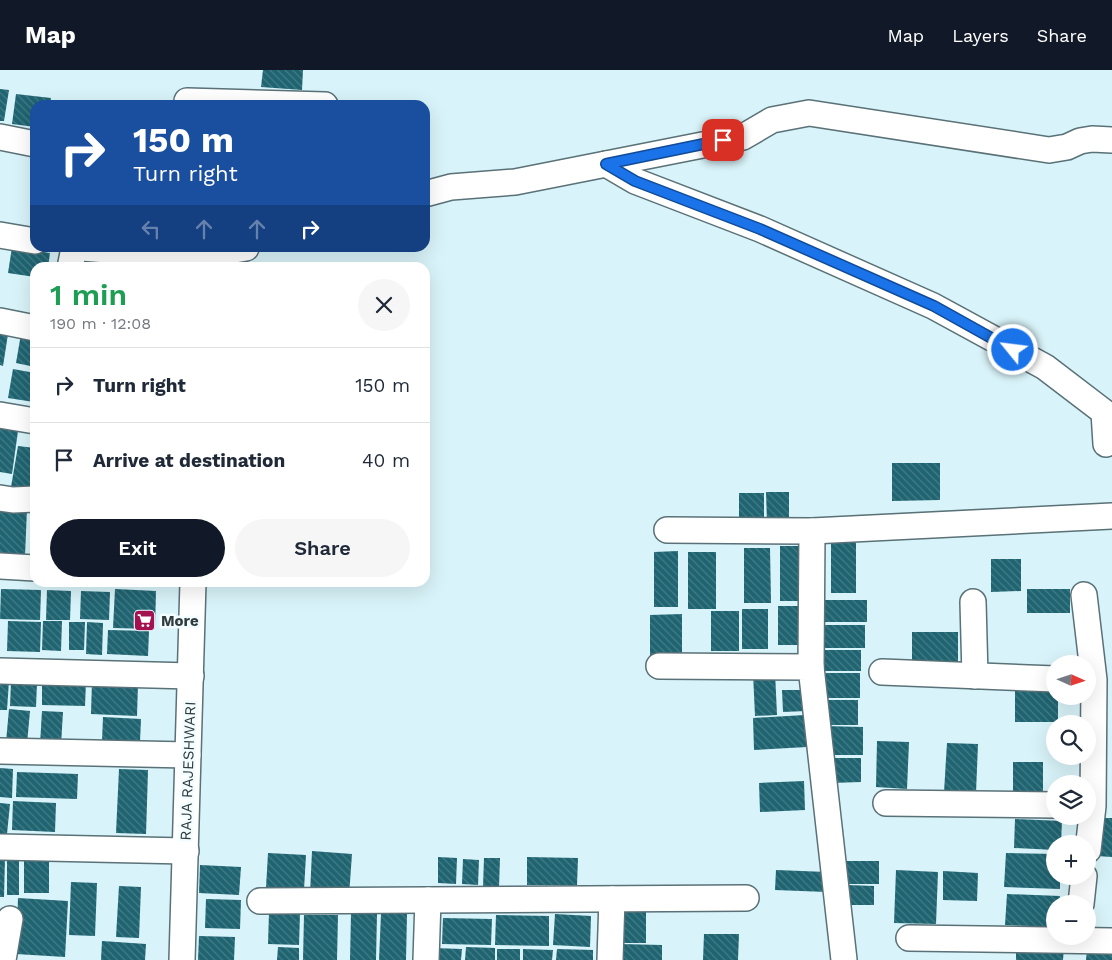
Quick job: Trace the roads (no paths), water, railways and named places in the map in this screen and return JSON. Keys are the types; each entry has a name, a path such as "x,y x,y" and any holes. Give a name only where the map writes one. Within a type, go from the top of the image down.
{"street":[{"path":"430,192 451,186 515,182 743,137 772,120 809,112 1049,150 1068,147 1080,141 1092,139 1112,140"},
{"path":"0,137 30,143"},
{"path":"606,164 635,181 760,229 934,306 1045,367 1104,412 1106,444"},
{"path":"0,235 30,240"},
{"path":"132,252 195,257 223,252"},
{"path":"0,321 30,327"},
{"path":"0,415 30,420"},
{"path":"0,498 13,500 30,498"},
{"path":"667,530 812,531 1112,516"},
{"path":"812,531 811,667 844,960"},
{"path":"0,566 30,568"},
{"name":"RAJA RAJESHWARI","path":"182,960 193,587"},
{"path":"1084,595 1098,680 1097,806 1091,835"},
{"path":"973,602 975,676"},
{"path":"660,666 811,667"},
{"path":"0,671 190,676"},
{"path":"882,672 1046,679"},
{"path":"0,751 188,755"},
{"path":"886,803 1046,805"},
{"path":"0,847 186,851"},
{"path":"610,960 612,898"},
{"path":"260,901 746,898"},
{"path":"426,960 428,900"},
{"path":"3,960 10,919"},
{"path":"909,938 1077,946 1112,942"}],"place":[{"name":"More","path":"145,621"}]}
